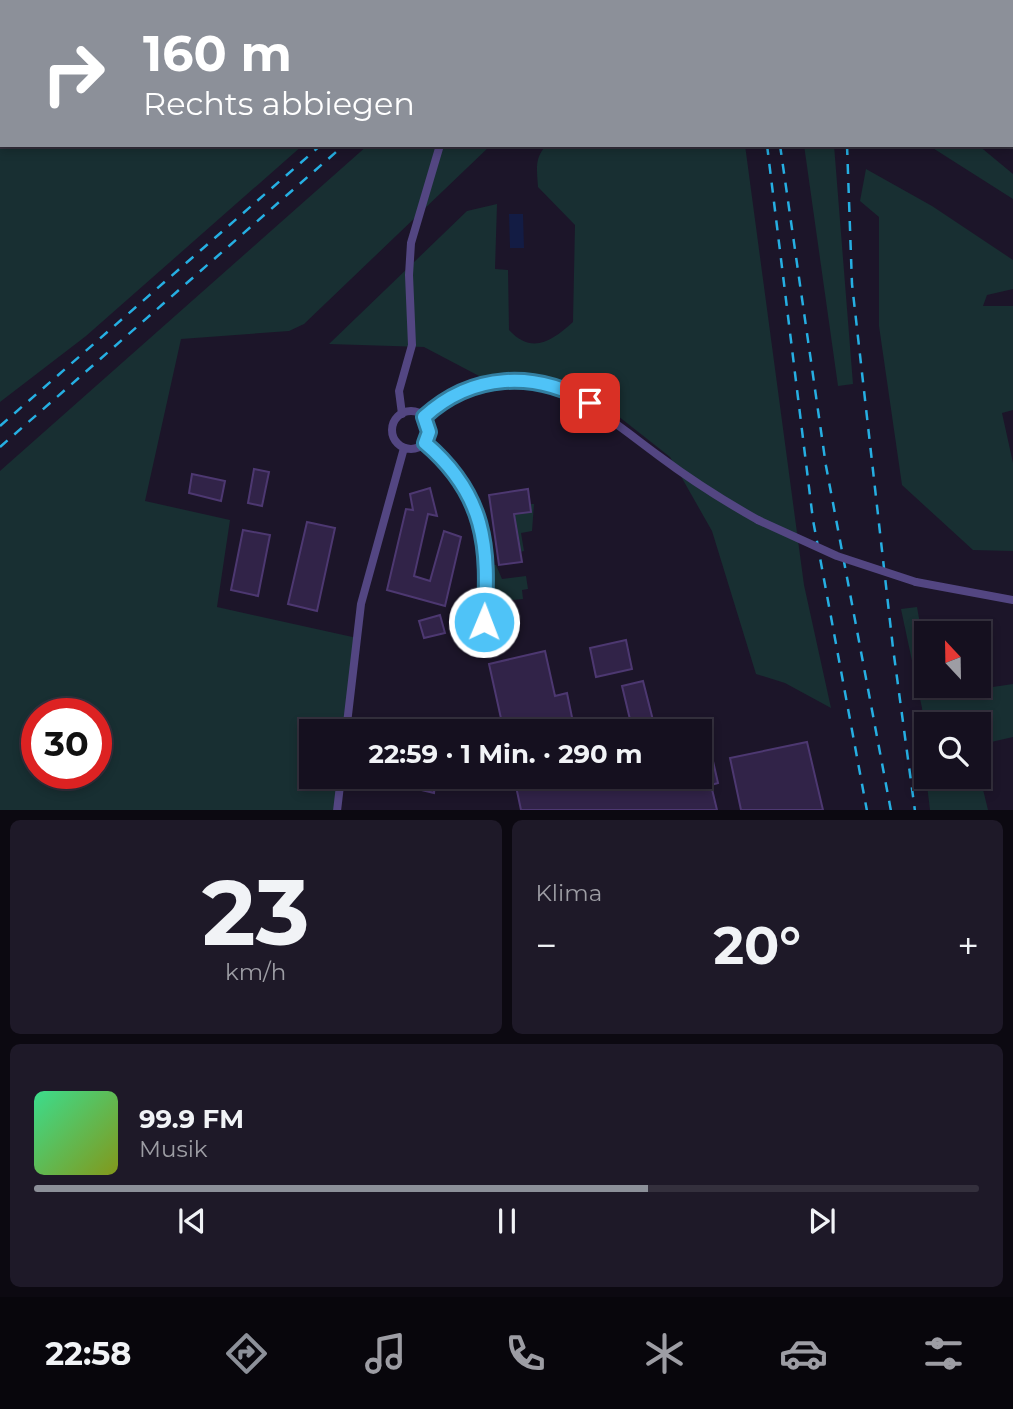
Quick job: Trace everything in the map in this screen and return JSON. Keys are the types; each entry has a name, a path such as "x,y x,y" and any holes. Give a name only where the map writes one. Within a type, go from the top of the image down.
{"street":[{"path":"402,414 413,412 424,417 429,432 425,443 415,449 404,448 395,441 392,430 402,414 399,391 412,345 411,243 439,147"},
{"path":"424,417 453,395 482,383 519,379 554,385 590,403 680,471 758,520 837,556 916,582 1013,600"},
{"path":"425,443 461,479 477,512 483,542 483,635"},
{"path":"347,719 360,604 404,448"},
{"path":"337,810 340,789"}],"green space":[{"path":"0,147 301,147 86,336 0,402"},
{"path":"366,147 489,147 304,324 289,331 181,339 145,501 230,520 217,607 357,638 347,719 299,719 299,789 340,789 337,810 0,810 0,471"},
{"path":"545,147 745,147 804,585 831,708 785,683 756,674 712,531 670,457 599,401 554,378 519,372 481,377 424,347 329,344 467,211 497,204 495,269 508,270 509,330 526,342 542,342 557,335 573,322 575,225 538,187 538,159"},
{"path":"804,147 834,147 853,384 838,386"},
{"path":"931,147 980,147 1013,174 1013,199"},
{"path":"866,169 932,206 1013,260 1013,289 987,295 983,306 1013,306 1013,410 1002,413 1013,463 1013,551 973,550 902,485 879,326 879,217 860,201"},
{"path":"530,504 534,504 532,531 521,533 524,551 520,552 514,514 531,512"},
{"path":"491,565 496,565 502,579 526,576 528,589 522,590 523,599 513,600 493,592"},
{"path":"917,607 919,621 914,621 914,670 901,609"},
{"path":"1013,684 1013,737 991,742 991,712 922,712 920,698 991,698 991,687"},
{"path":"927,789 983,789 988,810 930,810"}],"water":[{"path":"509,214 523,214 524,248 510,248"}],"building":[{"path":"254,469 269,472 262,506 248,503"},
{"path":"192,474 225,481 221,501 189,493"},
{"path":"430,488 437,516 428,514 414,576 430,581 444,531 461,537 445,606 387,590 406,509 413,510 410,494"},
{"path":"528,489 531,512 514,514 522,562 499,565 489,495"},
{"path":"307,522 335,528 317,611 288,604"},
{"path":"243,530 270,535 258,596 231,590"},
{"path":"440,615 445,633 424,638 419,621"},
{"path":"626,640 632,669 596,677 590,648"},
{"path":"545,651 555,696 567,693 572,719 501,719 489,664"},
{"path":"643,681 653,719 630,719 622,686"},
{"path":"807,742 823,810 741,810 730,758"},
{"path":"712,757 718,783 712,785"},
{"path":"417,789 434,789 434,793"},
{"path":"517,789 712,789 717,810 521,810"}],"railway":[{"path":"0,426 319,147"},
{"path":"0,447 342,147"},
{"path":"767,147 813,520 867,810"},
{"path":"780,147 826,466 891,810"},
{"path":"847,147 852,284 893,648 915,810"}],"route":[{"path":"484,622 483,542 477,512 461,479 425,443 429,427 424,417 453,395 482,383 501,380 542,382 590,403"}]}
